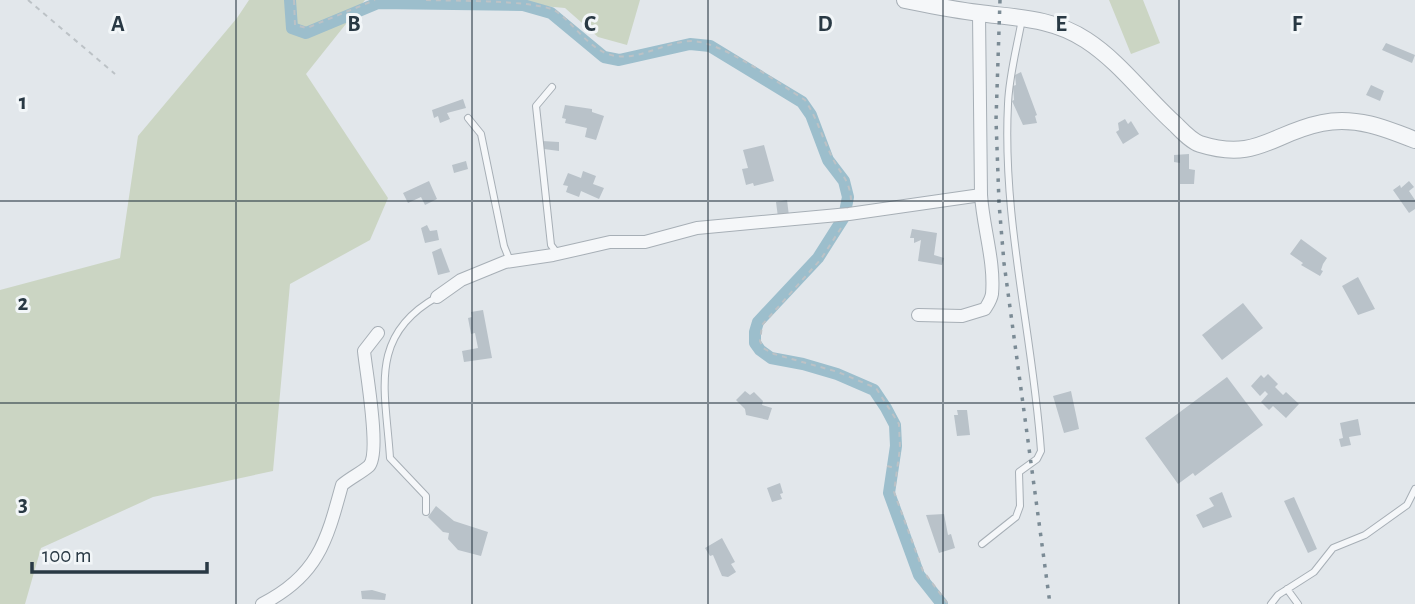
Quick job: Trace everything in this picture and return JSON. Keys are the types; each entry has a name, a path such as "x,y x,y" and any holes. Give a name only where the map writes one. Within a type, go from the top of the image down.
{"street":[{"path":"905,0 1048,22 1085,39 1108,57 1160,111 1196,143 1227,150 1257,148 1322,123 1353,120 1381,127 1415,141"},
{"path":"918,314 962,316 985,309 992,297 991,269 982,218 979,13"},
{"path":"437,297 461,280 510,261 610,242 645,242 697,228 849,214 981,195"},
{"path":"262,604 291,585 317,559 328,535 341,485 369,465 374,456 364,351 379,333"}],"lane":[{"path":"982,544 1016,517 1020,506 1019,472 1037,459 1041,451 1016,261 1007,143 1008,101 1023,18"},
{"path":"552,87 536,106 551,245 558,254"},
{"path":"468,118 481,134 504,246 510,261"},
{"path":"426,512 426,496 390,458 385,361 394,334 422,306 437,297"},
{"path":"1271,604 1287,589 1314,572 1333,548 1366,535 1407,505 1415,489"},
{"path":"1287,589 1298,604"}],"path":[{"path":"27,0 115,74"},
{"path":"294,0 295,25 307,28 375,0"},
{"path":"887,466 896,469"}],"green space":[{"path":"249,0 365,0 306,74 388,198 370,240 290,284 273,471 153,497 41,548 25,604 0,604 0,290 120,258 138,136"},
{"path":"472,0 640,0 627,45 598,37 565,8"},
{"path":"1109,0 1143,0 1160,43 1131,54"}],"building":[{"path":"1386,43 1415,55 1412,63 1382,50"},
{"path":"1021,72 1037,115 1037,123 1023,125 1012,101 1013,86 1016,85 1015,75"},
{"path":"1371,85 1384,91 1380,101 1366,95"},
{"path":"463,99 466,108 447,113 450,119 440,123 438,116 434,118 432,110"},
{"path":"565,105 592,109 592,112 604,116 596,140 585,137 587,128 565,123 566,119 562,118"},
{"path":"1125,119 1128,124 1131,121 1139,134 1123,144 1116,132 1119,130 1118,123"},
{"path":"542,141 559,142 559,151 544,149"},
{"path":"764,145 774,181 754,186 753,183 746,185 742,169 748,168 743,150"},
{"path":"1189,154 1189,169 1195,170 1194,184 1180,184 1180,163 1174,162 1174,155"},
{"path":"466,161 468,169 454,173 452,165"},
{"path":"583,171 596,176 593,184 604,188 599,199 581,191 579,197 566,192 568,186 563,185 568,173 581,178"},
{"path":"429,181 437,199 425,205 421,197 408,203 403,193"},
{"path":"1409,181 1414,187 1409,191 1415,200 1415,209 1409,213 1393,190 1400,185 1401,188"},
{"path":"787,200 789,216 778,217 776,202"},
{"path":"427,225 430,231 437,230 439,240 425,243 421,228"},
{"path":"912,229 937,233 934,255 944,258 942,265 918,261 921,240 914,243 914,238 910,238"},
{"path":"1301,239 1327,258 1320,276 1301,265 1303,263 1290,254"},
{"path":"441,248 450,272 438,275 432,252"},
{"path":"1358,277 1375,309 1358,315 1342,286"},
{"path":"1243,303 1263,328 1222,360 1202,335"},
{"path":"483,310 492,358 464,362 462,351 478,348 475,333 471,334 468,318 472,317 471,312"},
{"path":"1268,374 1278,384 1275,387 1283,395 1286,392 1299,404 1286,418 1273,406 1269,410 1261,402 1268,394 1265,391 1260,396 1251,386 1261,375 1264,378"},
{"path":"1227,377 1263,425 1195,476 1193,473 1178,484 1145,438"},
{"path":"745,391 750,395 754,392 763,401 762,405 772,408 768,420 746,415 745,409 736,400"},
{"path":"1071,391 1079,429 1064,433 1053,396"},
{"path":"957,410 967,410 970,435 957,436 954,415 958,415"},
{"path":"1358,419 1361,435 1349,437 1351,445 1341,447 1339,439 1343,438 1340,423"},
{"path":"780,483 782,499 772,502 767,488"},
{"path":"1222,492 1232,517 1203,528 1196,515 1214,506 1209,498"},
{"path":"1294,497 1317,549 1308,553 1284,501"},
{"path":"436,506 454,521 488,532 481,556 458,550 448,539 449,533 443,532 428,517"},
{"path":"944,514 948,535 951,534 955,548 939,553 926,515"},
{"path":"722,538 735,562 731,564 736,572 728,577 722,576 713,555 710,556 705,548"},
{"path":"372,590 386,594 385,600 362,599 361,591"}],"waterway":[{"path":"290,0 292,28 306,33 378,3 523,5 551,13 604,57 619,60 690,44 710,46 802,102 811,115 828,160 844,181 848,197 845,212"},
{"path":"844,217 818,258 758,322 755,343 771,358 837,374 874,390 895,425 896,446 889,493 919,575 942,604"}],"railway":[{"path":"1000,0 996,120 999,203 1004,263 1050,604"}]}
